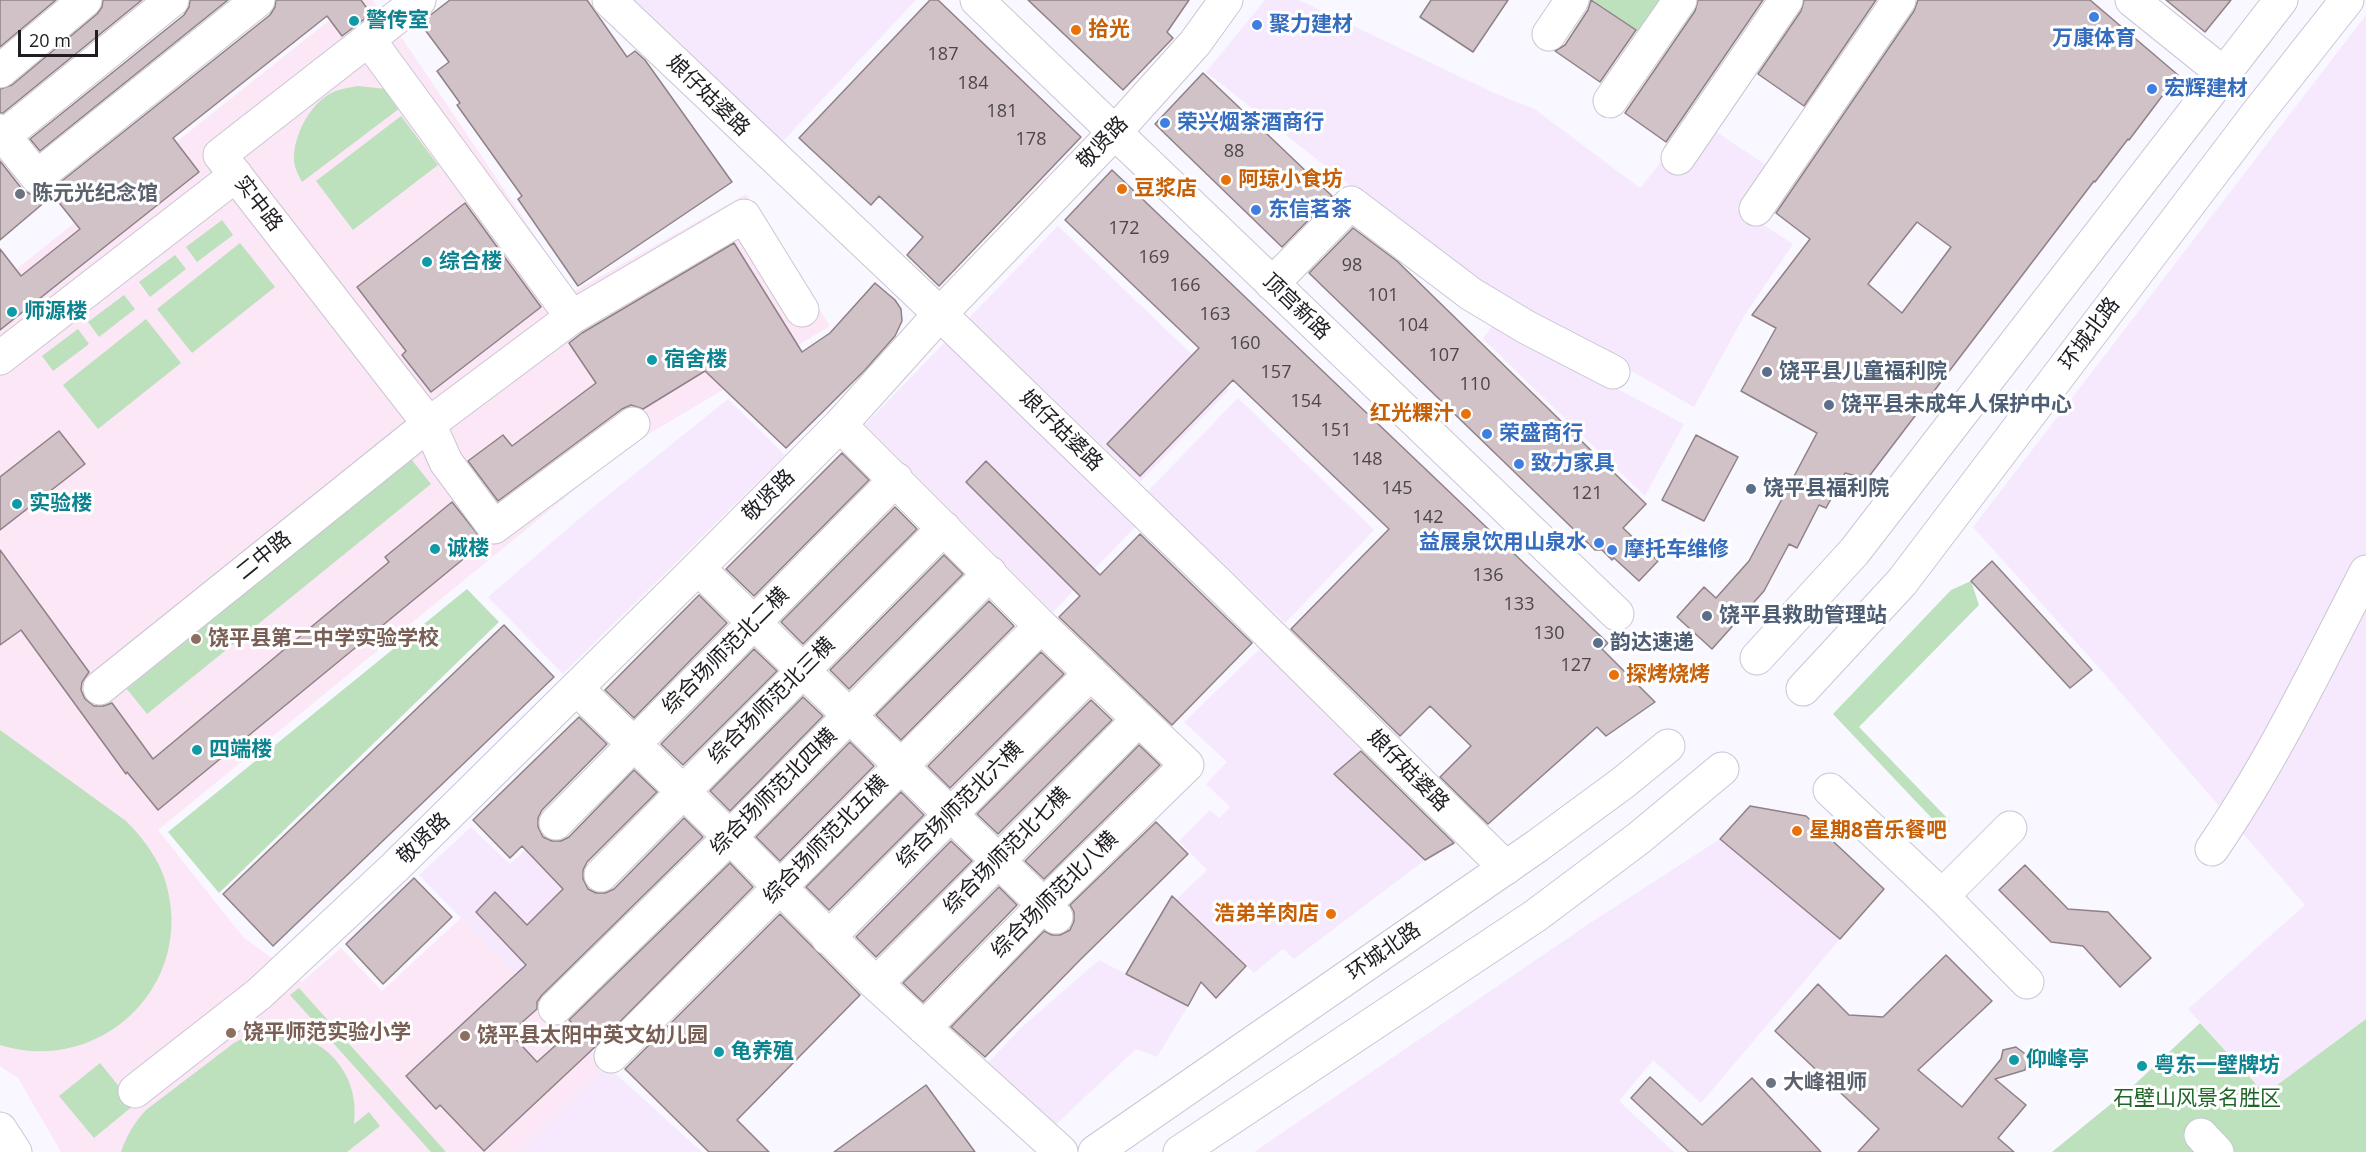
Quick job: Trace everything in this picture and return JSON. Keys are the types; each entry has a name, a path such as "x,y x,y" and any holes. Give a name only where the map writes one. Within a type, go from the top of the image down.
{"main road":[{"path":"172,0 2,134 37,177 258,0"},
{"name":"娘仔姑婆路","path":"609,0 940,314 1231,596 1506,868"},
{"name":"顶宫新路","path":"977,0 1617,614"},
{"name":"敬贤路","path":"135,1091 259,994 394,868 698,568 840,425 940,314 1115,132 1195,43 1226,0"},
{"path":"1549,34 1572,0"},
{"path":"1610,101 1680,0"},
{"path":"1678,158 1786,0"},
{"path":"1756,209 1899,0"},
{"path":"2132,0 2224,74"},
{"path":"1757,658 1854,552 2281,0"},
{"name":"环城北路","path":"1803,689 1902,582 2250,123 2347,0"},
{"path":"0,70 69,4"},
{"path":"392,16 572,317"},
{"name":"实中路","path":"392,16 220,155 429,424 446,462 494,528 633,424"},
{"path":"0,358 236,175"},
{"path":"1272,284 1351,202 1471,294 1526,327 1613,372"},
{"name":"二中路","path":"100,688 429,424 572,317 744,216 802,310"},
{"path":"840,425 1041,626 1139,719"},
{"name":"综合场师范北二横","path":"556,823 896,479"},
{"name":"综合场师范北三横","path":"601,875 944,528"},
{"path":"698,568 1050,911"},
{"path":"2212,849 2236,815 2366,572"},
{"name":"综合场师范北四横","path":"555,1008 730,837 990,573"},
{"name":"综合场师范北五横","path":"611,1056 780,888 899,765 1041,626"},
{"name":"综合场师范北六横","path":"828,938 1091,673"},
{"path":"577,689 730,837 876,984 1062,1152"},
{"name":"综合场师范北八横","path":"924,1028 1050,911 1187,765 1139,719"},
{"name":"综合场师范北七横","path":"876,984 1139,719"},
{"name":"环城北路","path":"1095,1152 1506,868 1624,782 1668,746"},
{"path":"1180,1152 1534,916 1639,838 1722,769"},
{"path":"1830,790 1942,896 2027,982"},
{"path":"1942,896 2010,828"},
{"path":"0,1129 15,1152"}],"shaded area":[{"name":"饶平县第二中学实验学校","path":"355,0 372,0 404,41 573,292 746,194 830,326 627,447 158,830 244,938 302,982 341,948 382,991 461,918 606,1065 519,1152 61,1152 18,1078 0,1066 0,282"},
{"path":"633,0 916,0 783,141"},
{"path":"1265,0 1299,0 1490,91 1536,110 1640,188 1661,162 1681,173 1712,129 1766,165 1738,208 1793,244 1744,316 1694,407 1461,273 1206,72"},
{"path":"2366,15 2366,1019 2265,1094 2188,1009 2305,905 2102,671 1973,527"},
{"path":"1058,226 1229,390 1140,482 969,318"},
{"path":"1496,320 1570,364 1684,424 1645,496 1483,339"},
{"path":"948,339 1137,525 1048,617 859,431"},
{"path":"1238,398 1374,530 1285,623 1148,491"},
{"path":"728,399 785,455 563,674 488,597 587,512"},
{"path":"1263,646 1368,744 1334,774 1425,860 1294,959 1283,949 1254,973 1176,900 1207,870 1179,841 1210,810 1219,818 1230,807 1206,784 1227,762 1184,722"},
{"path":"471,827 510,864 549,827 638,920 549,1008 419,875"},
{"path":"1720,839 1840,939 1701,1103 1653,1060 1619,1101 1674,1152 1254,1152 1590,923"},
{"path":"1099,960 1188,1006 1157,1057 1136,1049 1051,1129 986,1065 1022,1027"},
{"path":"606,1065 702,1152 519,1152"}],"green space":[{"path":"1593,0 1665,0 1642,34"},
{"path":"358,86 386,89 404,105 302,182 295,167 294,156 302,126 314,107 330,94"},
{"path":"401,116 438,165 353,230 316,181"},
{"path":"222,220 233,235 197,262 186,247"},
{"path":"240,243 275,287 192,353 157,309"},
{"path":"175,255 186,269 150,297 139,282"},
{"path":"124,295 135,309 99,337 88,322"},
{"path":"146,319 181,363 98,429 63,385"},
{"path":"78,329 89,344 53,371 42,356"},
{"path":"411,459 431,484 147,714 127,689"},
{"path":"1971,581 1979,605 1859,727 1950,821 1942,829 1833,714 1951,590"},
{"path":"467,589 499,622 219,893 168,832"},
{"path":"0,730 126,821 154,855 167,885 171,932 164,965 149,994 127,1019 100,1037 69,1048 35,1051 0,1045"},
{"path":"299,988 446,1152 431,1152 290,995"},
{"name":"石壁山风景名胜区","path":"2366,1019 2366,1152 2052,1152 2133,1086 2200,1023 2265,1094"},
{"path":"273,1031 291,1034 323,1048 345,1073 355,1105 354,1124 369,1112 380,1126 347,1152 121,1152 131,1130 146,1110 234,1043 247,1036"},
{"path":"100,1063 134,1105 94,1138 59,1096"}],"building":[{"path":"0,0 56,0 0,47"},
{"path":"103,0 142,0 3,113 0,113 0,89 12,85 97,14 102,7"},
{"path":"190,0 228,0 40,151 30,139 184,15"},
{"path":"276,0 361,0 371,14 342,36 327,16 173,138 199,172 0,330 0,249 21,276 80,229 53,195 0,240 0,161 22,189 39,196 48,192 270,15"},
{"path":"450,0 587,0 627,57 635,51 645,60 732,182 578,286 518,199 522,196 457,105 460,103 437,71 449,62 420,23"},
{"path":"930,0 938,0 1081,137 939,286 907,255 923,237 879,196 871,205 799,138"},
{"path":"1028,0 1189,0 1167,32 1173,38 1123,90"},
{"path":"1431,0 1508,0 1473,52 1420,17"},
{"path":"1591,0 1636,30 1600,82 1555,51 1565,45 1588,10"},
{"path":"1698,0 1763,0 1666,142 1625,113 1695,11"},
{"path":"1804,0 1876,0 1804,106 1758,74 1801,11"},
{"path":"1918,0 2090,0 2178,75 2129,140 2094,181 1867,479 1845,473 1826,508 1819,505 1797,548 1789,544 1764,591 1712,649 1677,617 1704,587 1716,598 1749,561 1817,433 1741,391 1776,328 1752,315 1810,239 1776,213 1914,11","holes":["1917,222 1951,247 1902,313 1868,284"]},
{"path":"2166,0 2231,0 2205,32"},
{"path":"1203,73 1332,196 1282,247 1155,124"},
{"path":"1112,170 1608,643 1602,649 1655,702 1606,736 1597,727 1488,824 1440,777 1471,746 1430,706 1400,736 1291,629 1389,529 1233,380 1140,476 1107,444 1199,348 1065,220"},
{"path":"465,203 541,307 431,392 402,355 406,351 357,287"},
{"path":"1353,228 1397,261 1646,504 1623,528 1658,561 1639,581 1614,558 1612,560 1602,550 1595,550 1309,273"},
{"name":"宿舍楼","path":"734,243 802,352 830,333 875,283 895,300 901,309 902,321 895,336 865,370 786,448 705,371 643,409 631,405 622,409 498,501 468,461 503,435 512,446 596,383 569,343 582,333"},
{"name":"实验楼","path":"59,431 85,464 0,530 0,477"},
{"path":"1696,435 1738,457 1704,521 1662,500"},
{"path":"842,453 869,480 754,596 726,569"},
{"path":"986,461 1100,575 1140,534 1252,643 1172,725 1059,617 1080,596 966,482"},
{"path":"452,502 484,542 158,810 127,772 126,774 21,630 0,645 0,550 89,672 82,682 81,690 85,699 94,706 112,703 153,759 389,562 385,557"},
{"path":"895,507 917,529 803,644 781,622"},
{"path":"944,555 963,574 849,689 830,670"},
{"path":"1992,561 2092,670 2070,688 1971,581"},
{"path":"699,595 727,623 634,718 605,690"},
{"path":"989,601 1014,626 901,740 876,715"},
{"path":"504,625 554,677 273,946 223,894"},
{"path":"754,649 777,671 683,765 661,744"},
{"path":"1041,652 1064,674 950,788 928,766"},
{"path":"803,697 823,716 730,811 710,791"},
{"path":"1091,700 1112,720 998,834 977,814"},
{"path":"579,717 607,744 542,810 538,818 538,827 543,837 552,841 561,841 569,837 634,770 657,792 587,862 583,870 583,879 588,889 596,893 605,893 614,889 684,818 703,837 542,995 537,1002 537,1009 510,1033 537,1062 576,1027 569,1020 730,863 753,887 595,1047 484,1151 440,1105 436,1109 406,1076 526,965 476,912 495,892 527,925 563,889 522,846 510,858 473,820"},
{"path":"850,742 874,766 780,861 756,837"},
{"path":"1139,745 1160,765 1044,879 1025,861"},
{"path":"1361,751 1454,843 1425,860 1334,774"},
{"path":"901,792 924,815 829,910 806,887"},
{"path":"1750,806 1806,816 1884,889 1840,939 1720,839"},
{"path":"1156,822 1188,854 985,1057 951,1027 1044,931 1052,935 1060,935 1070,930 1074,921 1074,912 1070,905"},
{"path":"951,841 972,861 876,957 856,937"},
{"path":"2025,865 2068,909 2108,912 2151,958 2120,987 2083,946 2051,942 1999,890"},
{"path":"414,878 452,917 383,984 346,944"},
{"path":"999,887 1017,905 923,1002 903,983"},
{"path":"1172,896 1246,966 1216,998 1201,982 1188,1006 1126,974"},
{"name":"龟养殖","path":"780,914 860,995 737,1120 769,1152 709,1152 625,1069"},
{"path":"1946,955 1992,1001 1918,1070 1962,1107 2001,1059 2003,1050 2016,1047 2028,1056 2025,1070 1995,1079 2026,1105 1998,1138 2014,1152 1858,1152 1879,1129 1775,1031 1818,984 1849,1015 1883,1017"},
{"path":"1650,1077 1702,1125 1752,1078 1821,1152 1689,1152 1631,1098"},
{"path":"926,1085 975,1152 834,1152"}],"place":[{"name":"万康体育","path":"2094,17"},
{"name":"警传室","path":"354,21"},
{"name":"聚力建材","path":"1257,25"},
{"name":"拾光","path":"1076,30"},
{"name":"宏辉建材","path":"2152,89"},
{"name":"荣兴烟茶酒商行","path":"1165,123"},
{"name":"阿琼小食坊","path":"1226,180"},
{"name":"豆浆店","path":"1122,189"},
{"name":"陈元光纪念馆","path":"20,194"},
{"name":"东信茗茶","path":"1256,210"},
{"name":"综合楼","path":"427,262"},
{"name":"师源楼","path":"12,312"},
{"name":"宿舍楼","path":"652,360"},
{"name":"饶平县儿童福利院","path":"1767,372"},
{"name":"饶平县未成年人保护中心","path":"1829,405"},
{"name":"红光粿汁","path":"1466,414"},
{"name":"荣盛商行","path":"1487,434"},
{"name":"致力家具","path":"1519,464"},
{"name":"饶平县福利院","path":"1751,489"},
{"name":"实验楼","path":"17,504"},
{"name":"益展泉饮用山泉水","path":"1599,543"},
{"name":"诚楼","path":"435,549"},
{"name":"摩托车维修","path":"1612,550"},
{"name":"饶平县救助管理站","path":"1707,616"},
{"name":"饶平县第二中学实验学校","path":"196,639"},
{"name":"韵达速递","path":"1598,643"},
{"name":"探烤烧烤","path":"1614,675"},
{"name":"四端楼","path":"197,750"},
{"name":"星期8音乐餐吧","path":"1797,831"},
{"name":"浩弟羊肉店","path":"1331,914"},
{"name":"饶平师范实验小学","path":"231,1033"},
{"name":"饶平县太阳中英文幼儿园","path":"465,1036"},
{"name":"龟养殖","path":"719,1052"},
{"name":"仰峰亭","path":"2014,1060"},
{"name":"粤东一壁牌坊","path":"2142,1066"},
{"name":"大峰祖师","path":"1771,1083"}]}
